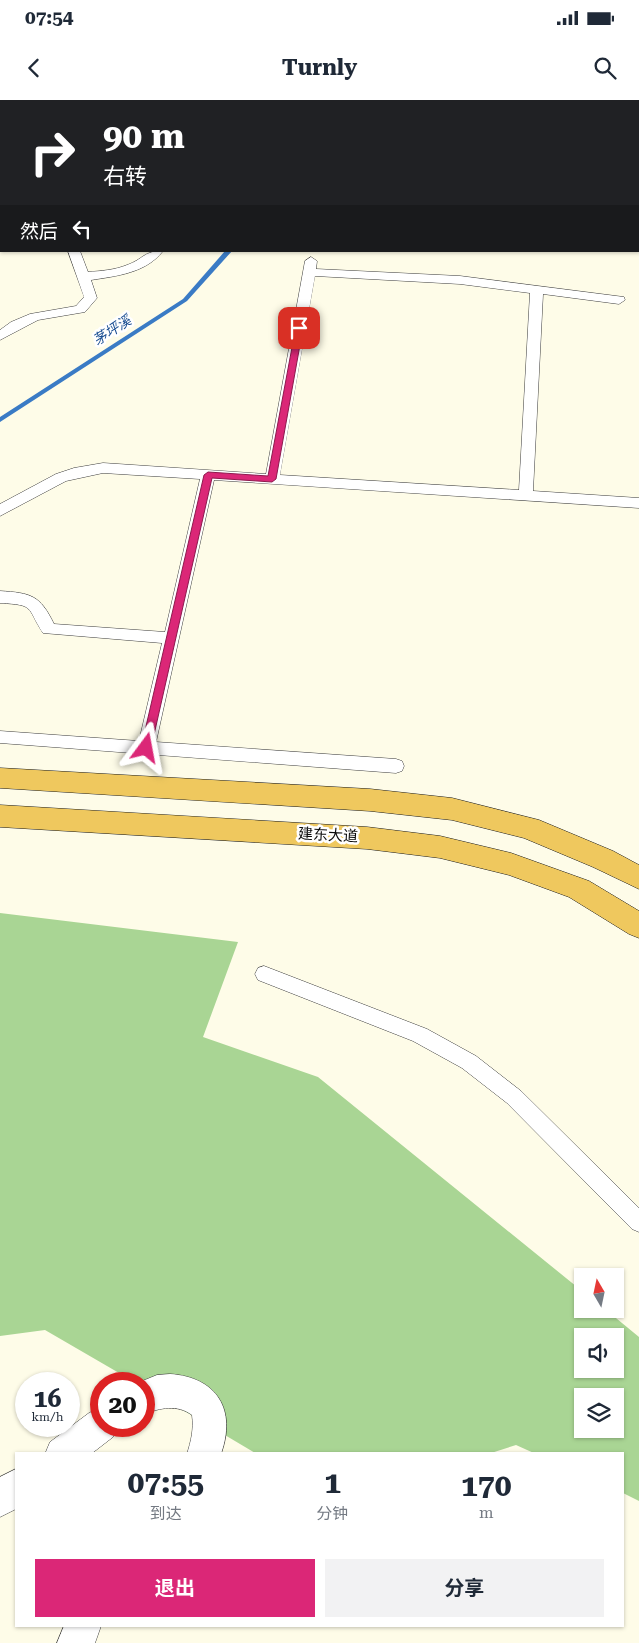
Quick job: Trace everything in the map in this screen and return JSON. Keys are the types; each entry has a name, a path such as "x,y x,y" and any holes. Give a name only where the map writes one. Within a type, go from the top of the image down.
{"highway":[{"path":"0,778 370,800 452,810 529,828 603,859 639,878"},
{"name":"建东大道","path":"0,816 367,838 440,847 511,864 579,889 639,926"}],"street":[{"path":"155,1395 170,1390 188,1394 204,1403 210,1421 209,1441 205,1452"},
{"path":"65,1452 90,1433"},
{"path":"0,1499 15,1488"},
{"path":"76,1643 83,1627"}],"lane":[{"path":"0,336 16,325 34,318 80,309 91,298 74,252"},
{"path":"83,277 129,270 147,262 156,252"},
{"path":"272,479 310,266 460,280 619,300"},
{"path":"526,495 537,289"},
{"path":"0,511 57,478 87,469 120,469 639,503"},
{"path":"146,748 208,475"},
{"path":"0,597 20,599 34,603 41,612 44,624 49,629 171,638"},
{"path":"0,737 396,766"},
{"path":"264,974 420,1035 469,1062 514,1098 639,1222"}],"green space":[{"path":"0,913 238,942 203,1037 318,1077 574,1285 574,1318 616,1318 639,1337 639,1501 624,1494 624,1452 532,1452 516,1445 494,1452 254,1452 155,1394 155,1372 117,1372 45,1330 0,1336"}],"waterway":[{"name":"茅坪溪","path":"0,420 185,300 228,252"}],"route":[{"path":"146,748 208,475 272,479 299,328"}]}
